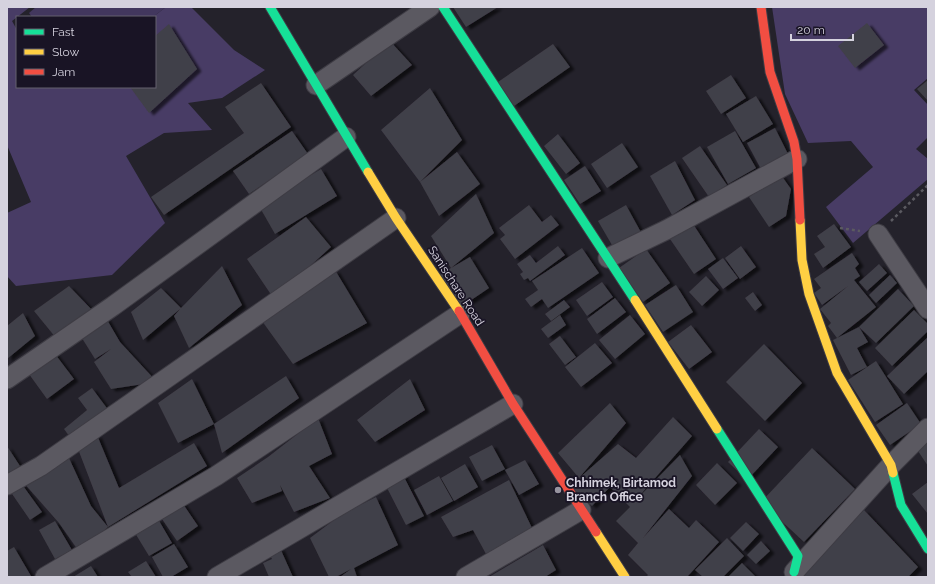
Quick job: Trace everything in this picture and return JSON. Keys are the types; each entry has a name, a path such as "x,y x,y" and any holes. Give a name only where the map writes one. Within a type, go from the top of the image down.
{"street":[{"name":"Sanischare Road","path":"270,7 346,137 396,218 461,313 513,404 624,577"},
{"path":"316,85 430,7"},
{"path":"443,7 608,258 798,556 793,575"},
{"path":"761,7 770,72 794,142 797,159 802,260 809,294 836,373 891,465 901,505 928,549"},
{"path":"7,379 113,306 346,137"},
{"path":"608,258 666,230 797,159"},
{"path":"7,485 41,466 396,218"},
{"path":"878,234 928,309"},
{"path":"45,577 216,476 461,313"},
{"path":"217,577 513,404"},
{"path":"793,575 891,465 928,428"},
{"path":"466,577 580,510"}],"shaded area":[{"path":"7,7 30,7 18,16 16,16 12,21 16,28 16,88 156,88 156,16 154,16 166,7 191,7 234,50 265,70 222,98 188,103 212,130 164,133 126,156 165,223 112,275 16,286 7,276 7,213 31,202 7,145"},
{"path":"36,7 166,7 154,16 31,16 29,13"},
{"path":"772,7 928,7 928,78 914,90 928,105 928,137 916,149 928,159 928,179 853,243 826,207 873,167 851,141 808,143 785,94"}],"building":[{"path":"453,7 498,7 466,27"},
{"path":"867,23 884,45 855,68 838,46"},
{"path":"169,24 197,69 149,113 131,88 156,88 156,35"},
{"path":"390,41 412,65 371,96 353,75"},
{"path":"553,44 570,67 514,106 498,82"},
{"path":"731,75 746,98 721,114 706,91"},
{"path":"928,80 928,101 917,89"},
{"path":"261,83 291,127 164,215 151,197 244,133 225,107"},
{"path":"430,88 462,140 420,182 381,130"},
{"path":"756,96 773,124 743,142 726,114"},
{"path":"775,128 788,154 761,169 747,143"},
{"path":"292,131 308,154 249,194 233,171"},
{"path":"735,131 756,168 728,184 707,147"},
{"path":"558,134 580,163 566,174 544,146"},
{"path":"622,143 638,167 607,188 591,164"},
{"path":"700,146 727,185 709,197 682,158"},
{"path":"457,152 480,184 439,216 420,182"},
{"path":"675,161 695,200 672,215 650,176"},
{"path":"585,166 601,191 580,204 564,180"},
{"path":"321,169 337,196 275,234 259,206"},
{"path":"781,175 791,189 786,216 769,227 749,197"},
{"path":"476,194 494,233 451,268 431,236"},
{"path":"529,205 542,222 551,215 559,225 515,259 500,239 505,235 499,228"},
{"path":"626,205 643,236 616,252 598,221"},
{"path":"306,217 331,247 274,299 247,259"},
{"path":"693,224 716,259 694,274 670,239"},
{"path":"834,224 851,247 823,268 814,254 825,247 817,236"},
{"path":"558,246 565,255 530,281 528,278 524,280 520,274 523,272 517,264 530,255 536,263"},
{"path":"741,246 756,267 740,279 725,258"},
{"path":"582,248 599,273 548,308 542,299 531,307 525,299 538,290 532,281"},
{"path":"646,249 670,283 643,302 619,268"},
{"path":"852,253 859,264 855,268 860,276 854,280 876,307 837,338 828,326 831,323 820,309 848,286 822,305 814,293 821,288 814,279"},
{"path":"470,257 489,288 461,307 440,274"},
{"path":"723,258 738,278 723,289 708,269"},
{"path":"879,264 887,273 867,291 859,282"},
{"path":"222,266 242,305 189,348 174,316 180,309 143,340 131,312 161,288 181,308"},
{"path":"335,270 367,323 293,364 262,321"},
{"path":"890,275 897,283 876,303 869,295"},
{"path":"706,276 719,290 702,306 689,292"},
{"path":"602,282 613,297 587,316 576,300"},
{"path":"676,285 693,312 663,332 645,305"},
{"path":"69,286 94,312 56,338 34,311"},
{"path":"898,289 914,306 876,343 859,327"},
{"path":"753,292 762,305 755,311 745,298"},
{"path":"615,298 626,312 597,334 587,319"},
{"path":"564,300 570,307 551,321 545,314"},
{"path":"914,310 928,324 928,331 892,366 875,348"},
{"path":"23,313 35,336 7,359 7,326"},
{"path":"560,315 566,325 548,338 541,329"},
{"path":"630,315 645,334 615,359 599,340"},
{"path":"106,318 120,342 157,382 111,389 94,362 111,349 95,359 80,335"},
{"path":"691,325 712,352 689,369 668,342"},
{"path":"859,327 868,342 857,348 867,367 851,375 833,340"},
{"path":"560,336 576,357 565,365 549,344"},
{"path":"928,337 928,371 904,394 887,376"},
{"path":"595,343 612,363 581,387 565,367"},
{"path":"764,344 802,383 765,421 726,382"},
{"path":"52,350 74,379 47,399 26,370"},
{"path":"876,361 903,404 875,422 848,380"},
{"path":"286,376 299,398 222,453 214,424"},
{"path":"192,379 214,424 178,443 158,403"},
{"path":"410,379 425,410 375,442 357,420"},
{"path":"92,388 109,411 72,440 64,429 87,410 78,398"},
{"path":"610,403 626,423 579,478 558,453"},
{"path":"907,403 921,424 890,445 876,425"},
{"path":"673,417 692,436 635,501 680,455 692,476 643,538 669,509 689,528 696,520 719,542 687,577 646,577 648,575 628,555 638,543 616,521 630,507 610,487 592,506 570,486 618,444 636,458"},
{"path":"318,418 332,454 309,466 330,498 294,512 280,485 282,491 252,503 237,478 268,457"},
{"path":"759,429 778,447 747,480 728,462"},
{"path":"97,435 119,488 194,443 207,466 108,527 78,449"},
{"path":"928,440 928,466 916,448"},
{"path":"492,445 505,469 482,481 469,457"},
{"path":"7,446 20,466 7,475"},
{"path":"812,448 855,489 804,542 761,502"},
{"path":"69,458 91,506 108,527 80,553 59,523 23,482"},
{"path":"525,460 539,484 519,495 505,470"},
{"path":"717,463 737,483 715,505 696,485"},
{"path":"465,464 478,487 454,501 441,478"},
{"path":"402,473 424,516 406,525 384,482"},
{"path":"439,476 453,501 427,515 414,490"},
{"path":"509,480 532,528 486,554 473,530 453,537 441,517"},
{"path":"928,482 928,514 912,494"},
{"path":"21,483 42,512 30,520 10,491"},
{"path":"376,497 398,545 354,568 357,577 340,577 351,569 336,577 329,577 310,538 342,514"},
{"path":"181,501 198,526 177,541 160,516"},
{"path":"864,510 918,567 908,577 800,577 797,574"},
{"path":"158,519 172,543 149,556 135,533"},
{"path":"55,521 72,550 55,559 39,530"},
{"path":"746,522 759,534 743,551 730,538"},
{"path":"727,538 744,556 723,577 703,577 695,570"},
{"path":"761,541 770,551 756,564 747,555"},
{"path":"174,544 188,567 171,577 163,577 152,557"},
{"path":"543,545 556,570 545,577 489,577"},
{"path":"14,547 31,576 30,577 7,577 7,551"},
{"path":"280,548 293,577 269,577 263,563 272,559 269,553"},
{"path":"146,561 156,577 132,577 128,572"},
{"path":"742,563 756,577 728,577"},
{"path":"91,566 98,577 73,577"}],"traffic: fast":[{"path":"270,7 368,172"},
{"path":"443,7 635,300"},
{"path":"717,429 798,556 794,572"},
{"path":"893,473 901,505 928,549"}],"traffic: slow":[{"path":"368,172 396,218 459,311"},
{"path":"800,220 802,260 809,294 837,373 891,465 893,473"},
{"path":"635,300 717,429"},
{"path":"596,532 625,577"}],"traffic: jam":[{"path":"761,7 770,72 794,142 797,159 800,220"},
{"path":"459,311 513,404 596,532"}],"place":[{"name":"Chhimek, Birtamod Branch Office","path":"558,490"}]}
